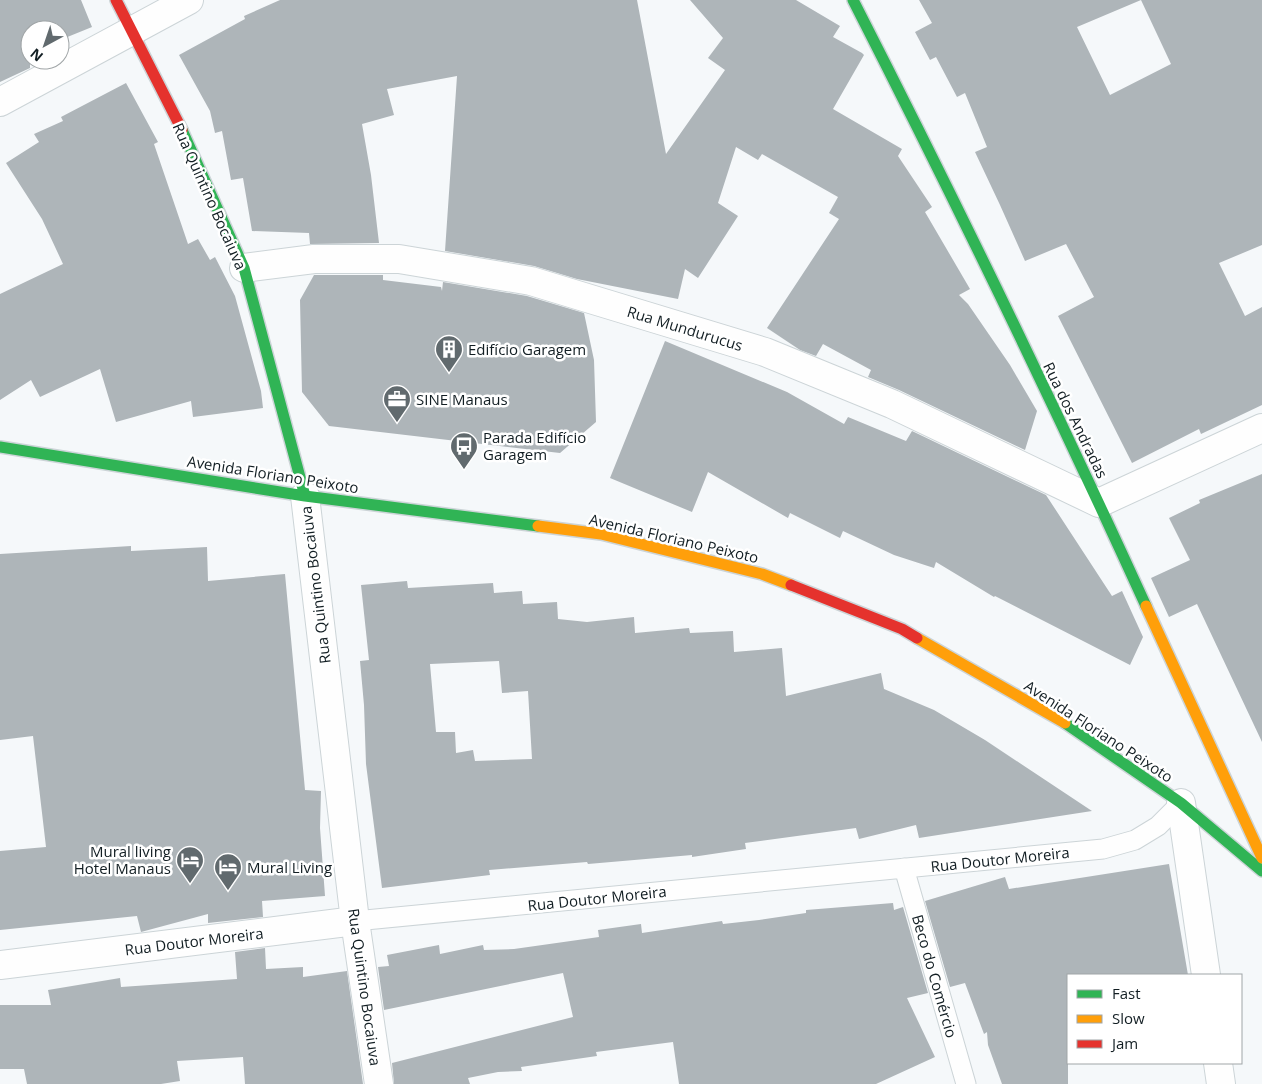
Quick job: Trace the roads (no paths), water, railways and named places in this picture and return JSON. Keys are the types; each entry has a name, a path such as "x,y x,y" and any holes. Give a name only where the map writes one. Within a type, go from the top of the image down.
{"street":[{"name":"Rua Quintino Bocaiuva","path":"116,0 185,136 244,268 305,496 355,921 379,1084"},
{"path":"0,102 189,0"},
{"name":"Rua dos Andradas","path":"853,0 919,131 1099,503 1262,858"},
{"name":"Rua Mundurucus","path":"244,268 314,259 399,260 531,281 765,352 892,404 1099,503"},
{"path":"1099,503 1262,428"},
{"name":"Avenida Floriano Peixoto","path":"0,447 178,474 305,496 601,534 762,574 902,629 1054,716 1181,803 1262,871"},
{"path":"1181,803 1206,974"},
{"name":"Rua Doutor Moreira","path":"0,965 355,921"},
{"path":"1218,1064 1222,1084"}],"lane":[{"name":"Rua Doutor Moreira","path":"355,921 1103,849 1135,840 1158,826 1181,803"},
{"name":"Beco do Comércio","path":"904,868 966,1084"}],"place":[{"name":"Edifício Garagem","path":"449,373"},
{"name":"SINE Manaus","path":"397,423"},
{"name":"Parada Edifício Garagem","path":"464,470"},
{"name":"Mural living Hotel Manaus","path":"190,884"},
{"name":"Mural Living","path":"228,891"}]}
